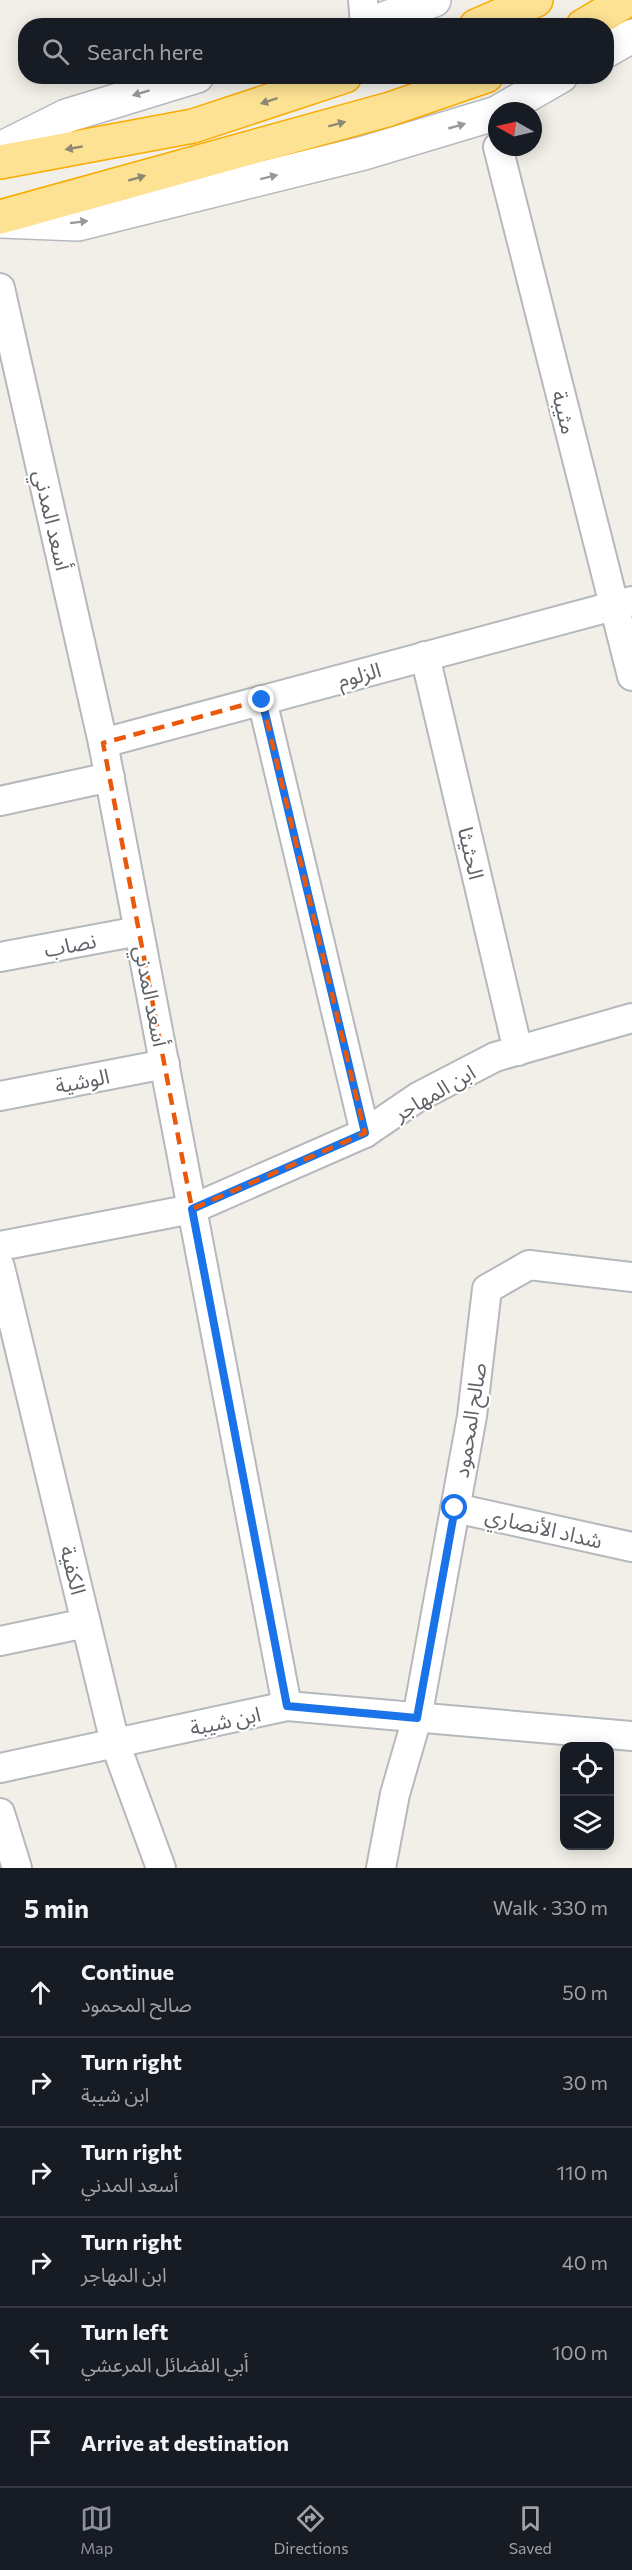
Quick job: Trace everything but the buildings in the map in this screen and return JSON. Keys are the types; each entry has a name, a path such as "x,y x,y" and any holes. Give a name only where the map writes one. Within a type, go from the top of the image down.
{"highway":[{"path":"494,18 536,0"},
{"path":"597,18 627,0"},
{"path":"0,162 193,126 321,84"},
{"path":"0,217 390,110 463,84"}],"main road":[{"path":"387,18 435,0"},
{"path":"614,46 632,36"},
{"path":"0,149 66,116 170,84"},
{"path":"528,102 551,84"},
{"path":"0,221 78,224 364,153 488,128"}],"street":[{"path":"363,0 364,18"},
{"name":"مثيبة","path":"505,156 623,603 632,676"},
{"name":"أسعد المدني","path":"0,288 110,777 287,1706"},
{"name":"الزلوم","path":"103,743 623,603"},
{"name":"الحثيثا","path":"425,656 518,1051"},
{"path":"262,700 365,1133"},
{"path":"0,801 110,777"},
{"name":"نصاب","path":"0,957 139,931"},
{"name":"ابن المهاجر","path":"0,1246 192,1209 365,1133 418,1097 495,1057 632,1018"},
{"name":"الوشية","path":"0,1096 165,1064"},
{"name":"صالح المحمود","path":"381,1868 394,1794 417,1718 472,1416 487,1289 530,1265 632,1277"},
{"name":"الكفية","path":"0,1267 115,1743 161,1868"},
{"name":"شداد الأنصاري","path":"455,1508 632,1547"},
{"path":"0,1641 86,1623"},
{"name":"ابن شيبة","path":"0,1768 287,1706 632,1736"},
{"path":"0,1813 17,1868"}],"highlighted area":[{"path":"262,700 365,1133 192,1209 103,743"}],"route":[{"path":"262,700 365,1133 192,1209 287,1706 417,1718 455,1508"}]}
